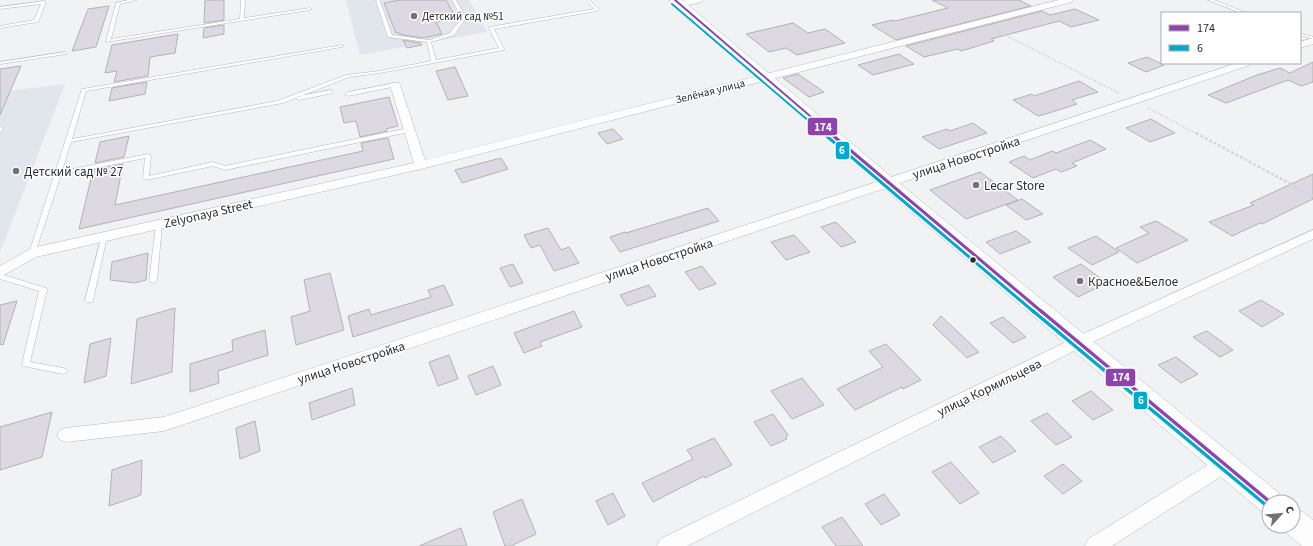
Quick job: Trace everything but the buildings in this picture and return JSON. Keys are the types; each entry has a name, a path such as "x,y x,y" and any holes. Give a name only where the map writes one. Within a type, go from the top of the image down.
{"main road":[{"path":"677,2 888,183 1261,494"},
{"path":"1301,528 1313,538"}],"street":[{"path":"677,2 698,0"},
{"name":"Зелёная улица","path":"421,165 1069,0"},
{"path":"1301,45 1313,40"},
{"name":"улица Новостройка","path":"66,435 164,424 1244,64"},
{"path":"396,85 421,165"},
{"name":"Zelyonaya Street","path":"0,272 32,253 421,165"},
{"name":"улица Кормильцева","path":"668,546 1080,342 1313,234"},
{"path":"1095,546 1225,464"}],"lane":[{"path":"135,0 118,3 108,41 310,9"},
{"path":"242,0 242,19"},
{"path":"380,0 378,1 390,36 429,41 452,34 464,18 454,0"},
{"path":"1210,0 1242,12"},
{"path":"278,102 348,76 380,72 502,49 491,28 597,10 589,1"},
{"path":"0,8 44,2 36,22 0,26"},
{"path":"1301,34 1313,40"},
{"path":"429,41 434,62"},
{"path":"32,253 84,90 342,46"},
{"path":"0,64 65,53"},
{"path":"348,94 396,85"},
{"path":"68,141 331,92"},
{"path":"58,174 148,156 146,178 213,164 225,168 409,130"},
{"path":"153,281 159,225"},
{"path":"89,300 104,237"},
{"path":"0,276 43,290 26,364 64,371"}],"shaded area":[{"name":"Детский сад №51","path":"346,0 469,0 487,32 360,55"},
{"name":"Детский сад № 27","path":"65,84 1,250 0,251 0,92"}],"transit line":[{"name":"174","path":"675,0 888,183 1261,494"},
{"name":"6","path":"672,4 885,187 1261,501"}],"place":[{"name":"Детский сад №51","path":"414,16"},
{"name":"Детский сад № 27","path":"16,171"},
{"name":"Lecar Store","path":"976,185"},
{"name":"Красное&Белое","path":"1080,281"}]}
